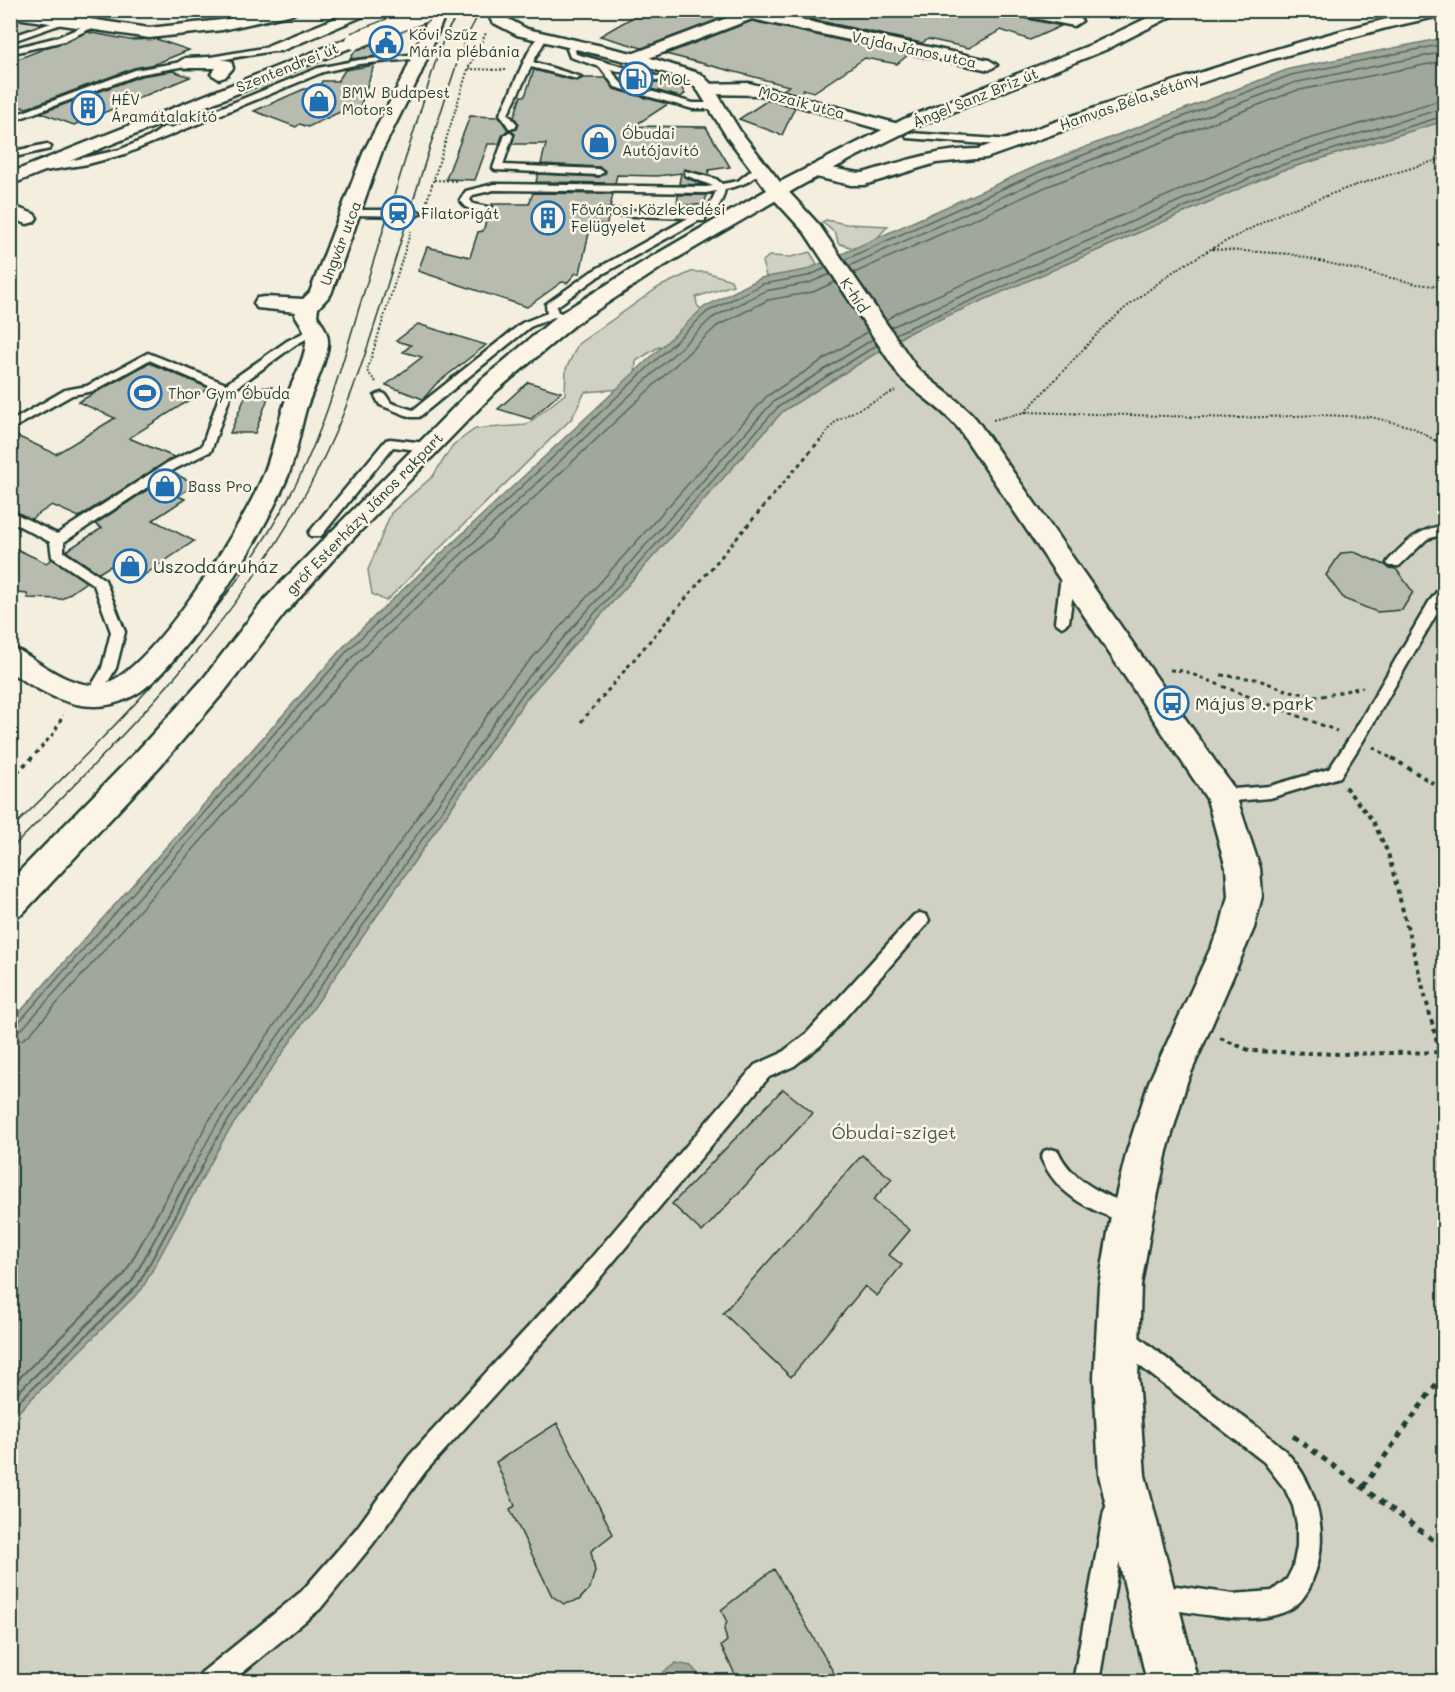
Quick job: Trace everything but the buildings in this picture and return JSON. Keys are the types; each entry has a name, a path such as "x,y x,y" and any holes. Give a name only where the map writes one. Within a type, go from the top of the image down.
{"street":[{"path":"10,12 66,21 95,18 132,32 163,32 222,25 293,10"},
{"name":"Szentendrei út","path":"202,83 275,48 371,10"},
{"name":"Szentendrei út","path":"10,161 202,83 402,10"},
{"name":"Szentendrei út","path":"10,180 431,10"},
{"name":"Ungvár utca","path":"82,695 112,694 130,684 174,638 210,589 273,482 317,344 311,318 352,213 373,151 412,75 440,10"},
{"path":"493,10 497,19 503,23"},
{"name":"Vajda János utca","path":"733,10 755,12 989,65"},
{"path":"1014,10 1074,21"},
{"name":"Ángel Sanz Briz út","path":"778,192 814,171 1099,47 1177,10"},
{"name":"Hamvas Béla sétány","path":"814,171 851,179 874,178 933,158 957,154 981,154 1198,76 1338,37 1444,11"},
{"path":"639,56 755,12"},
{"name":"Mozaik utca","path":"503,23 522,32 639,56 700,83 762,90 903,133"},
{"path":"185,63 225,64 225,68 202,83"},
{"path":"700,83 758,168 778,192"},
{"name":"gróf Esterházy János rakpart","path":"10,904 213,686 275,606 426,447 561,316 613,288 708,222 778,192"},
{"name":"K-híd","path":"778,192 812,230 907,370"},
{"path":"265,303 311,318"},
{"path":"907,370 954,408 968,424 1133,663 1222,796 1243,868 1245,896 1237,928 1168,1082 1147,1151 1132,1216 1120,1285 1116,1334 1116,1378 1122,1475 1144,1570 1176,1612 1173,1682"},
{"path":"10,658 82,695"}],"lane":[{"path":"177,10 184,13 204,10"},
{"path":"10,52 61,39 95,18"},
{"path":"10,40 66,21"},
{"path":"543,37 526,67 516,95 504,114 513,124 498,168 599,172"},
{"path":"578,45 571,50 573,55 603,65 663,80 700,83"},
{"path":"10,120 138,72 275,48"},
{"path":"38,169 104,159 321,70 350,63 419,56"},
{"path":"603,65 618,85 693,106 717,106"},
{"path":"526,67 577,76"},
{"path":"158,136 168,129 170,114"},
{"path":"903,133 1012,143"},
{"path":"10,154 47,147"},
{"path":"490,210 470,206 465,200 469,193 494,187 706,190 741,183 750,178 758,168"},
{"path":"688,173 713,181 721,188"},
{"path":"561,316 549,306 583,282 708,222 721,188"},
{"path":"609,212 684,214 708,222"},
{"path":"352,213 416,213"},
{"path":"381,396 386,405 415,414 525,325 561,316"},
{"path":"57,540 171,466 207,448 227,389 291,343 311,318"},
{"path":"10,427 69,392 90,389 148,356 227,389"},
{"path":"316,533 390,443 426,447"},
{"path":"10,515 57,540"},
{"path":"1394,562 1420,536 1436,530 1444,530"},
{"path":"57,540 57,555 100,583 118,633 110,668 82,695"},
{"path":"1062,622 1069,569"},
{"path":"1222,796 1270,792 1334,773 1358,737 1434,605 1444,592"},
{"path":"210,1682 311,1599 364,1537 417,1464 586,1279 762,1071 787,1060 814,1039 920,920"},
{"path":"1052,1158 1061,1178 1096,1201 1132,1216"},
{"path":"1116,1334 1272,1454 1293,1480 1304,1503 1309,1524 1309,1545 1305,1568 1296,1588 1276,1603 1176,1612"},
{"path":"1086,1682 1122,1475"}],"path":[{"path":"434,180 468,69 485,34 503,23"},
{"path":"468,69 526,67"},
{"path":"1025,412 1102,329 1174,271 1281,213 1350,187 1444,159"},
{"path":"381,396 381,389 367,370 416,213"},
{"path":"1211,249 1290,254 1417,284 1444,287"},
{"path":"581,722 837,420 907,370"},
{"path":"968,424 1025,412 1235,418 1322,415 1371,417 1412,427 1444,445"},
{"path":"1133,663 1184,671 1316,725 1358,737 1444,790"},
{"path":"1221,675 1256,680 1318,697 1372,685 1387,685"},
{"path":"10,778 24,766 82,695"},
{"path":"1334,773 1373,821 1388,853 1443,1052 1444,1069"},
{"path":"1193,1026 1251,1051 1341,1054 1443,1052"},
{"path":"1363,1487 1444,1373"},
{"path":"1288,1432 1444,1548"}],"green space":[{"path":"10,16 43,24 11,35"},
{"name":"Óbudai-sziget","path":"1444,121 1444,1681 11,1682 11,1419 69,1361 174,1181 241,1113 526,699 783,411 908,333 1280,171"},
{"path":"826,220 846,224 888,226 871,243 855,248 838,243 836,234 822,222"},
{"path":"810,252 820,269 775,281 766,276 762,262 769,256 791,257"},
{"path":"691,272 706,272 731,280 733,285 696,297 697,305 710,319 697,334 657,348 636,361 634,388 585,392 572,418 386,601 372,594 368,570 391,513 433,476 453,445 475,429 526,425 565,394 566,369 578,344 659,287"}],"water":[{"path":"1444,38 1444,121 1280,171 908,333 783,411 526,699 226,1135 142,1289 11,1419 11,1022 345,645 380,611 704,307 761,278 806,270 1039,165 1289,69"},
{"path":"676,1663 691,1666 704,1681 657,1681 661,1674"}],"tram line":[{"path":"10,830 130,709 204,624 238,579 297,482 332,396 437,57 446,33 460,10"},
{"path":"10,850 99,760 185,666 262,565 296,511 325,455 353,388 377,319 456,66 467,36 481,10"}],"place":[{"name":"Kövi Szűz Mária plébánia","path":"386,43"},
{"name":"MOL","path":"636,79"},
{"name":"BMW Budapest Motors","path":"319,101"},
{"name":"HÉV Áramátalakító","path":"88,108"},
{"name":"Óbudai Autójavító","path":"599,142"},
{"name":"Filatorigát","path":"398,213"},
{"name":"Fővárosi Közlekedési Felügyelet","path":"548,218"},
{"name":"Thor Gym Óbuda","path":"145,393"},
{"name":"Bass Pro","path":"165,486"},
{"name":"Uszodaáruház","path":"130,566"},
{"name":"Május 9. park","path":"1172,703"}]}
